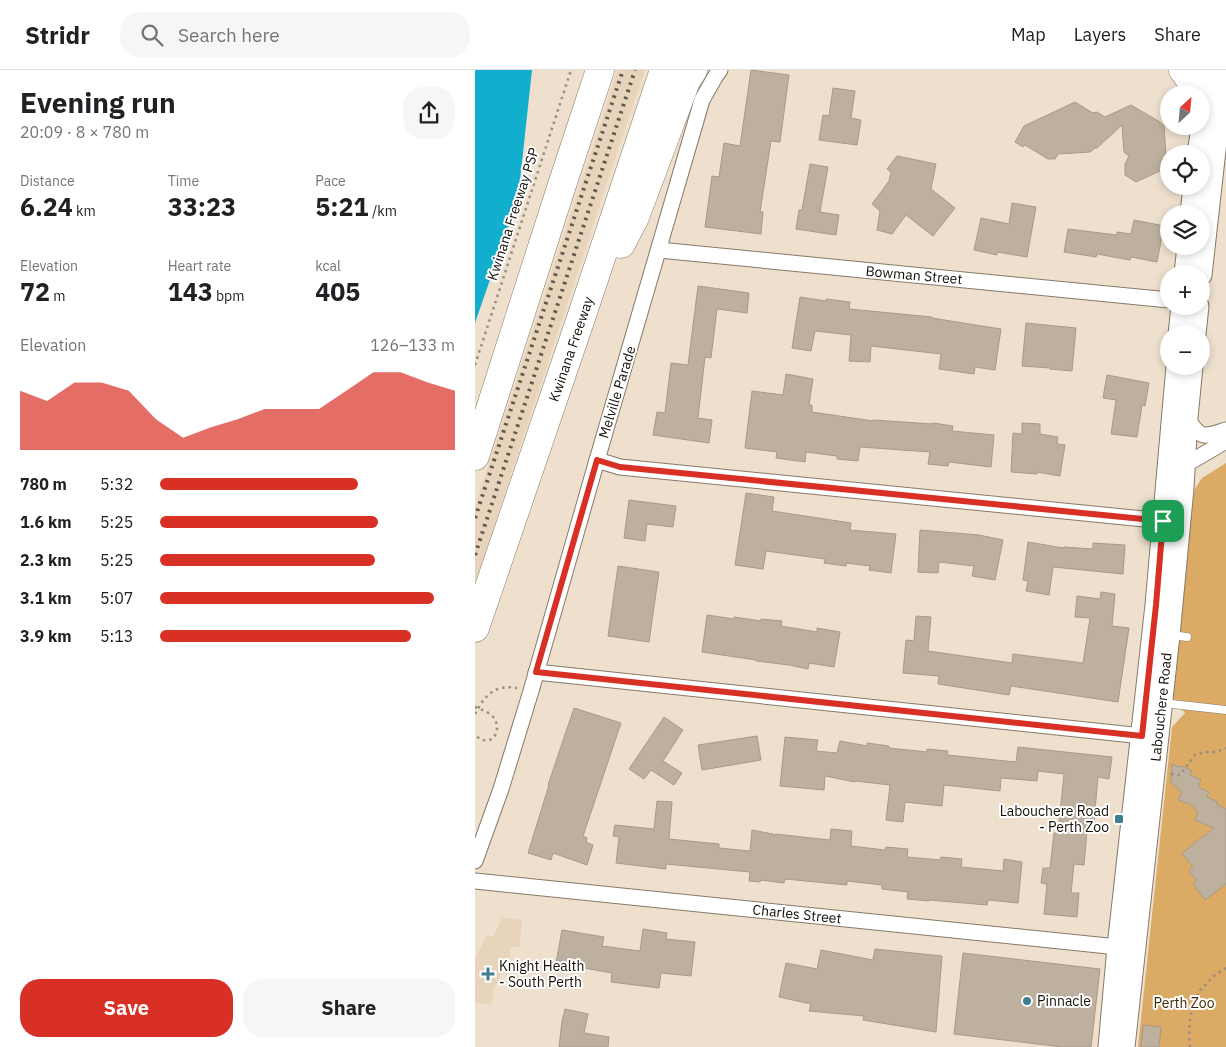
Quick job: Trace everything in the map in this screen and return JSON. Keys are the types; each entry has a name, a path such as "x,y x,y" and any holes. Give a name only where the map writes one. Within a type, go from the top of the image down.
{"highway":[{"path":"475,456 600,70"},
{"name":"Kwinana Freeway","path":"475,628 664,70"},
{"path":"581,318 635,217 686,82 693,70"},
{"path":"1183,70 1192,85"}],"main road":[{"path":"1208,85 1211,70"},
{"path":"1202,265 1208,206 1224,101 1225,70"},
{"name":"Labouchere Road","path":"1178,375 1182,452"},
{"name":"Labouchere Road","path":"1124,1047 1150,737 1156,605 1182,452 1191,375"},
{"name":"Labouchere Road","path":"1109,1047 1118,947 1150,737 1162,702 1178,636 1171,522"}],"street":[{"name":"Melville Parade","path":"475,861 501,789 531,691 702,100 720,70"},
{"name":"Bowman Street","path":"659,250 1160,299"},
{"path":"1182,452 1210,436 1226,430"},
{"path":"1182,452 1226,441"},
{"path":"597,460 620,467 1171,522"},
{"path":"536,672 1150,737"},
{"name":"Charles Street","path":"475,881 1118,947"}],"lane":[{"path":"1162,702 1226,710"}],"path":[{"name":"Kwinana Freeway PSP","path":"475,364 571,70"},
{"path":"475,714 482,700 500,688 512,687 531,691"},
{"path":"475,707 491,714 496,721 497,729 492,740 481,740 475,735"},
{"path":"1165,773 1180,774 1195,755 1205,752 1216,752 1226,748"},
{"path":"1190,1047 1191,1017 1199,991 1215,975 1226,968"}],"shaded area":[{"path":"618,70 645,70 475,584 475,506"},
{"name":"Knight Health - South Perth","path":"501,917 522,920 519,947 511,947 509,958 494,989 490,1005 475,1002 475,959 486,936 493,937"}],"green space":[{"name":"Perth Zoo","path":"1226,463 1226,1047 1138,1047 1172,727 1185,713 1171,695 1193,492 1202,478"}],"water":[{"path":"475,70 532,70 518,199 475,323"}],"building":[{"path":"751,70 789,75 780,142 771,141 760,212 763,212 761,234 705,227 712,176 719,177 724,143 740,146"},
{"path":"833,88 855,91 851,118 861,120 857,145 819,140 823,115 829,116"},
{"path":"1075,102 1093,113 1097,112 1105,117 1131,105 1160,122 1160,135 1165,135 1165,145 1160,145 1160,171 1136,182 1125,175 1125,164 1129,156 1124,152 1122,125 1090,152 1058,154 1055,159 1048,159 1025,145 1023,147 1015,142 1024,126"},
{"path":"897,156 936,164 931,189 955,208 933,236 906,215 892,234 877,230 880,211 872,204 889,181 891,172 887,169"},
{"path":"810,164 828,167 820,212 839,215 836,235 796,229 799,210 802,210"},
{"path":"1012,203 1036,207 1027,257 997,252 997,255 974,250 981,218 1009,224"},
{"path":"1134,220 1160,225 1160,247 1157,262 1131,257 1130,260 1097,254 1096,257 1064,252 1068,229 1117,235 1117,232 1131,234"},
{"path":"698,286 749,293 747,313 717,309 711,358 705,357 698,418 712,420 709,443 653,435 657,412 665,413 671,363 688,365"},
{"path":"800,297 850,302 849,309 932,317 1001,329 995,370 975,367 974,374 939,369 941,354 871,346 870,362 849,361 851,335 815,331 811,351 792,348"},
{"path":"1026,323 1076,328 1072,371 1022,366"},
{"path":"786,374 813,379 809,405 812,405 812,412 873,421 933,423 953,426 952,431 994,435 991,467 949,462 948,466 928,464 930,452 860,447 858,461 837,459 837,456 806,452 805,462 776,458 777,452 745,448 752,391 783,395"},
{"path":"1107,375 1149,383 1145,406 1142,405 1137,437 1111,434 1116,400 1103,398"},
{"path":"1022,423 1040,424 1040,434 1058,437 1057,444 1065,445 1060,476 1037,472 1037,474 1011,472 1013,433 1022,434"},
{"path":"746,493 774,497 772,511 851,523 850,530 896,534 891,573 869,570 870,566 846,563 846,566 824,563 825,559 766,551 763,569 735,565"},
{"path":"629,500 676,506 673,527 647,524 645,541 624,538"},
{"path":"920,530 979,535 1003,540 995,580 972,576 974,566 939,562 938,573 918,572"},
{"path":"1028,542 1063,548 1093,549 1093,543 1125,545 1123,574 1053,567 1049,595 1026,591 1028,581 1023,580"},
{"path":"618,566 659,572 649,642 608,636"},
{"path":"1101,592 1115,594 1112,626 1129,628 1118,702 1011,686 1009,695 938,684 939,676 903,673 906,640 914,641 916,616 931,617 928,651 1012,663 1013,654 1083,663 1090,618 1075,617 1077,596 1100,599"},
{"path":"707,615 734,619 734,617 761,621 761,619 782,621 781,626 817,632 817,628 840,632 834,667 809,663 808,669 702,652"},
{"path":"574,708 621,723 583,836 587,838 586,842 593,845 587,865 553,853 551,860 528,853"},
{"path":"664,717 683,730 663,761 682,773 674,785 651,770 644,779 629,769"},
{"path":"757,736 761,760 702,770 698,745"},
{"path":"785,737 818,740 816,751 837,753 840,741 867,746 867,743 889,746 889,748 927,752 927,749 948,751 947,755 1016,762 1018,747 1112,757 1109,779 1098,777 1094,821 1088,820 1084,865 1074,864 1071,893 1079,893 1077,917 1044,914 1047,884 1041,883 1043,868 1050,868 1054,833 1058,833 1064,774 1038,771 1037,781 1001,778 1000,791 944,785 942,806 905,802 903,822 886,820 890,785 855,782 825,776 824,790 780,786"},
{"path":"1172,764 1192,771 1190,775 1201,780 1198,787 1209,792 1207,797 1218,802 1216,804 1226,809 1226,884 1205,900 1193,884 1197,881 1189,871 1193,867 1182,853 1214,828 1195,820 1198,812 1190,804 1178,800 1182,792 1171,782"},
{"path":"657,801 672,802 669,839 719,844 719,848 750,851 752,830 773,834 774,836 775,834 830,840 831,829 852,831 851,846 885,850 886,847 908,849 907,857 940,860 941,857 962,859 961,867 1003,871 1004,859 1022,862 1018,903 988,900 987,905 907,899 908,892 882,889 882,885 847,881 847,885 785,879 784,883 761,880 760,882 749,881 750,872 666,864 666,869 616,863 619,837 613,836 615,825 654,829"},
{"path":"643,929 667,933 666,939 695,942 691,976 661,973 659,988 611,982 612,973 556,963 562,930 604,937 602,946 640,951"},
{"path":"875,949 942,956 936,1032 863,1020 864,1016 809,1011 811,1004 779,997 786,963 817,969 821,950 873,960"},
{"name":"Pinnacle","path":"963,953 1100,969 1091,1047 1062,1047 954,1034"},
{"path":"565,1009 588,1014 584,1033 609,1037 608,1047 559,1047"},
{"path":"1143,1025 1161,1027 1159,1047 1141,1047"}],"railway":[{"path":"475,518 623,70"},
{"path":"475,555 635,70"}],"place":[{"name":"Labouchere Road - Perth Zoo","path":"1119,819"},
{"name":"Knight Health - South Perth","path":"488,974"},
{"name":"Pinnacle","path":"1027,1001"}],"route":[{"path":"597,460 620,467 1163,521 1142,736 536,672 597,460"}]}
